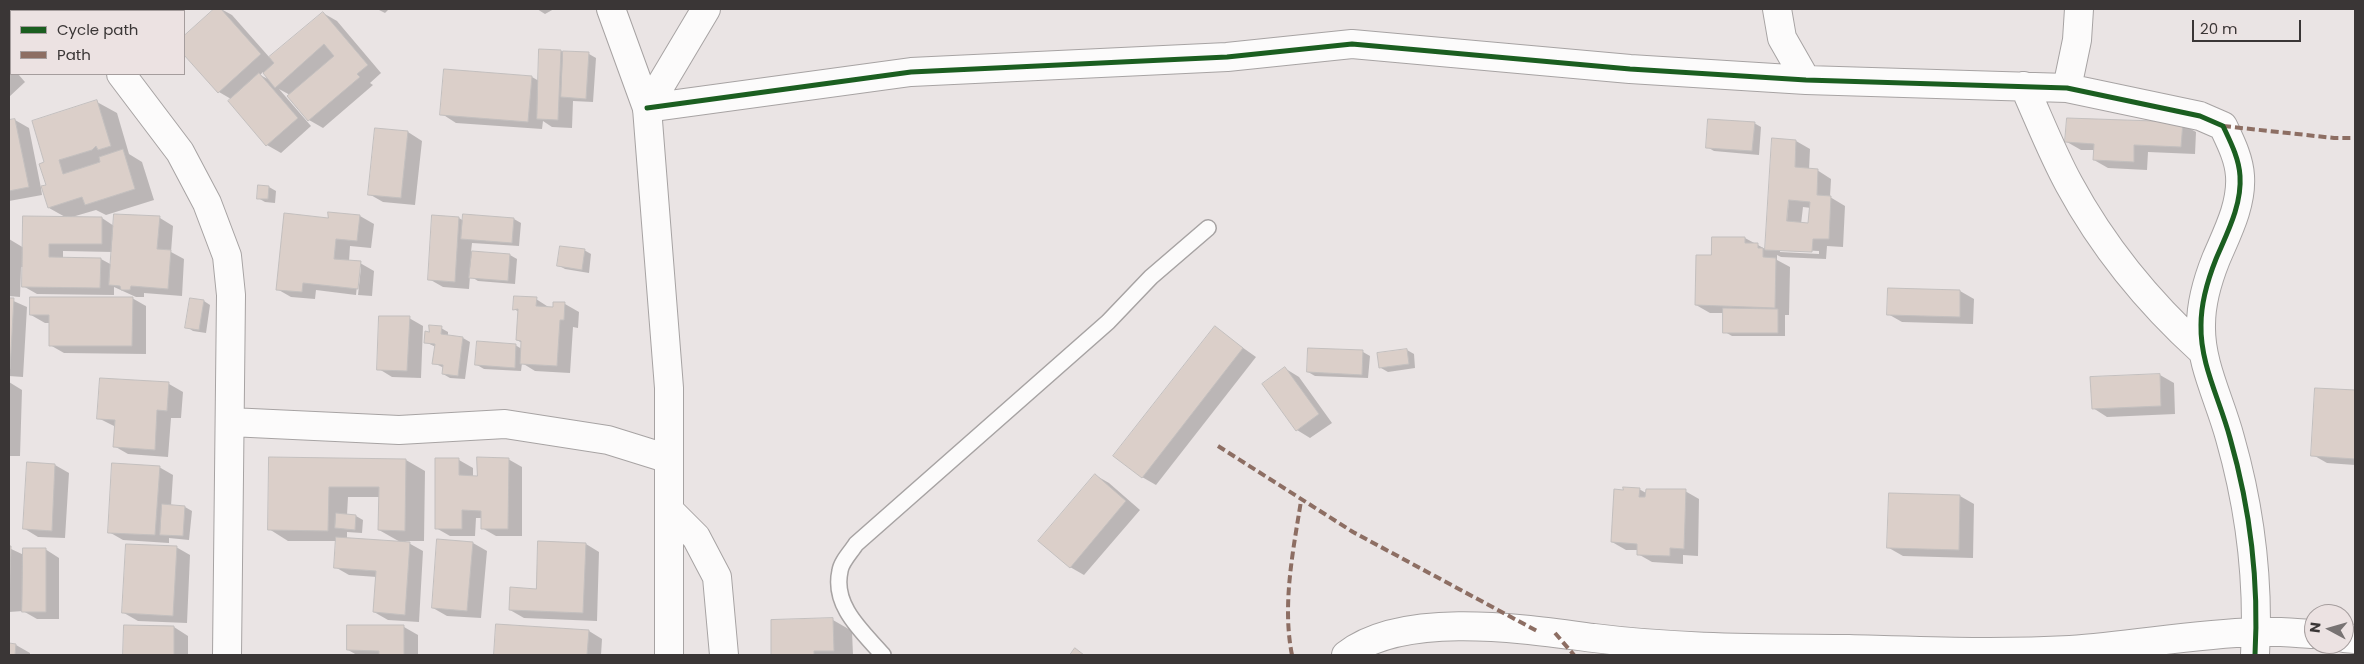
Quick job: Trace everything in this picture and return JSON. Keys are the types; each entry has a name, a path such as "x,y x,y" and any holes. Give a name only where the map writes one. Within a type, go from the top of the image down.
{"street":[{"path":"611,9 647,108 669,388 669,655"},
{"path":"647,108 706,9"},
{"path":"1777,9 1782,38 1806,80"},
{"path":"2067,88 2077,40 2079,9"},
{"path":"647,108 911,72 1227,57 1352,44 1630,69 1806,80 2067,88 2200,116 2223,126 2235,152 2240,176 2231,226 2216,260 2204,297 2201,324 2202,351 2230,436 2248,518 2253,565 2255,643"},
{"path":"122,75 180,152 207,203 227,256 231,294 227,655"},
{"path":"2024,86 2068,184 2096,230 2120,264 2155,304 2202,351"},
{"path":"230,422 399,430 505,424 608,440 669,459"},
{"path":"669,510 696,538 717,577 724,655"},
{"path":"1346,655 1356,648 1398,631 1463,626 1537,631 1642,643 1719,648 1868,652 2070,650 2255,643 2304,636"}],"lane":[{"path":"883,655 846,610 839,590 840,570 856,544 1108,322 1151,277 1208,228"}],"building":[{"path":"214,9 221,9 261,54 218,93 185,56 185,35"},
{"path":"323,12 368,65 357,74 360,77 308,121 287,96 334,56 324,44 275,88 263,73 274,63 269,57"},
{"path":"539,49 561,50 558,120 537,119"},
{"path":"563,51 589,52 586,99 561,97"},
{"path":"444,69 532,76 528,122 440,115"},
{"path":"259,73 298,118 266,146 228,101"},
{"path":"97,100 111,146 98,150 96,146 92,150 59,160 63,174 100,162 99,157 123,149 135,189 85,205 82,197 48,208 41,186 46,185 39,164 44,162 32,121"},
{"path":"2067,118 2183,122 2181,147 2134,145 2134,162 2093,160 2094,144 2065,142"},
{"path":"15,119 29,187 9,191 9,120"},
{"path":"1708,119 1755,122 1752,151 1706,148"},
{"path":"375,128 408,131 401,198 368,195"},
{"path":"1772,138 1796,140 1795,167 1818,169 1817,195 1831,196 1829,239 1813,239 1812,252 1765,250","holes":["1789,200 1810,202 1808,223 1787,221"]},
{"path":"258,185 269,186 268,199 257,199"},
{"path":"328,212 360,215 357,241 336,239 334,259 361,261 358,289 303,283 302,292 276,290 284,213 328,218"},
{"path":"114,214 160,216 157,249 171,250 168,289 131,286 130,290 121,290 120,286 109,285"},
{"path":"463,214 514,218 512,243 461,239"},
{"path":"432,215 459,217 455,282 428,280"},
{"path":"23,216 102,217 102,244 49,244 49,257 101,258 100,288 22,287"},
{"path":"1712,237 1745,237 1745,243 1758,243 1758,248 1763,248 1763,257 1776,258 1775,308 1695,305 1696,255 1711,255"},
{"path":"560,246 585,249 582,270 557,266"},
{"path":"472,251 510,254 508,281 469,278"},
{"path":"1888,288 1960,290 1960,317 1887,315"},
{"path":"514,296 537,297 536,306 553,307 553,302 565,302 564,320 560,320 557,366 520,364 521,341 516,340 518,309 513,310"},
{"path":"30,297 133,297 132,346 49,346 49,315 30,315"},
{"path":"9,298 14,298 10,369 9,369"},
{"path":"190,298 204,300 199,330 185,328"},
{"path":"1723,308 1778,309 1778,333 1723,333"},
{"path":"379,316 410,316 407,371 377,370"},
{"path":"429,325 442,326 441,334 463,337 458,376 442,374 443,365 432,364 435,344 424,343 425,331 429,332"},
{"path":"1215,326 1243,348 1142,478 1113,456"},
{"path":"477,341 516,344 515,368 475,365"},
{"path":"1308,348 1363,350 1362,375 1307,372"},
{"path":"1407,349 1409,364 1379,368 1377,353"},
{"path":"1285,367 1319,414 1296,431 1262,384"},
{"path":"2160,374 2161,406 2092,409 2090,377"},
{"path":"100,378 169,382 167,411 157,410 155,450 113,447 115,420 97,419"},
{"path":"2315,388 2355,390 2355,459 2311,456"},
{"path":"269,457 406,459 405,531 378,530 379,487 329,487 328,531 268,530"},
{"path":"477,457 509,458 508,529 481,529 481,511 462,510 462,529 435,529 435,458 459,458 459,475 477,476"},
{"path":"27,462 55,464 52,531 23,529"},
{"path":"112,463 160,466 155,535 108,533"},
{"path":"1095,474 1126,501 1070,568 1038,541"},
{"path":"1623,487 1640,488 1639,497 1645,497 1646,489 1686,489 1684,549 1670,548 1670,556 1637,555 1637,544 1611,542 1614,489 1623,490"},
{"path":"1889,493 1960,495 1959,550 1887,548"},
{"path":"162,504 185,506 183,536 160,535"},
{"path":"336,513 356,515 355,530 335,528"},
{"path":"336,537 410,542 405,615 373,612 376,571 334,568"},
{"path":"437,539 473,542 467,611 432,608"},
{"path":"538,541 586,543 583,613 509,610 510,587 536,589"},
{"path":"126,544 177,546 173,616 122,613"},
{"path":"9,546 11,546 9,605"},
{"path":"23,548 46,548 46,612 22,612"},
{"path":"833,618 834,651 814,651 814,655 771,655 771,620"},
{"path":"496,624 589,630 587,655 494,655"},
{"path":"124,625 174,626 174,655 123,655"},
{"path":"347,625 404,625 404,655 379,655 379,651 347,650"},
{"path":"9,643 16,644 15,655 9,655"},
{"path":"1075,648 1084,655 1070,655"}],"marked path":[{"path":"2223,126 2334,138 2355,138"},
{"path":"1218,446 1353,532 1537,631"},
{"path":"1292,655 1289,636 1288,597 1301,501"},
{"path":"1555,633 1574,655"}],"cycle path":[{"path":"647,108 911,72 1227,57 1352,44 1630,69 1806,80 2067,88 2200,116 2223,126 2236,156 2240,176 2239,198 2208,283 2202,308 2201,325 2207,368 2230,438 2248,518 2256,600 2255,655"}]}
